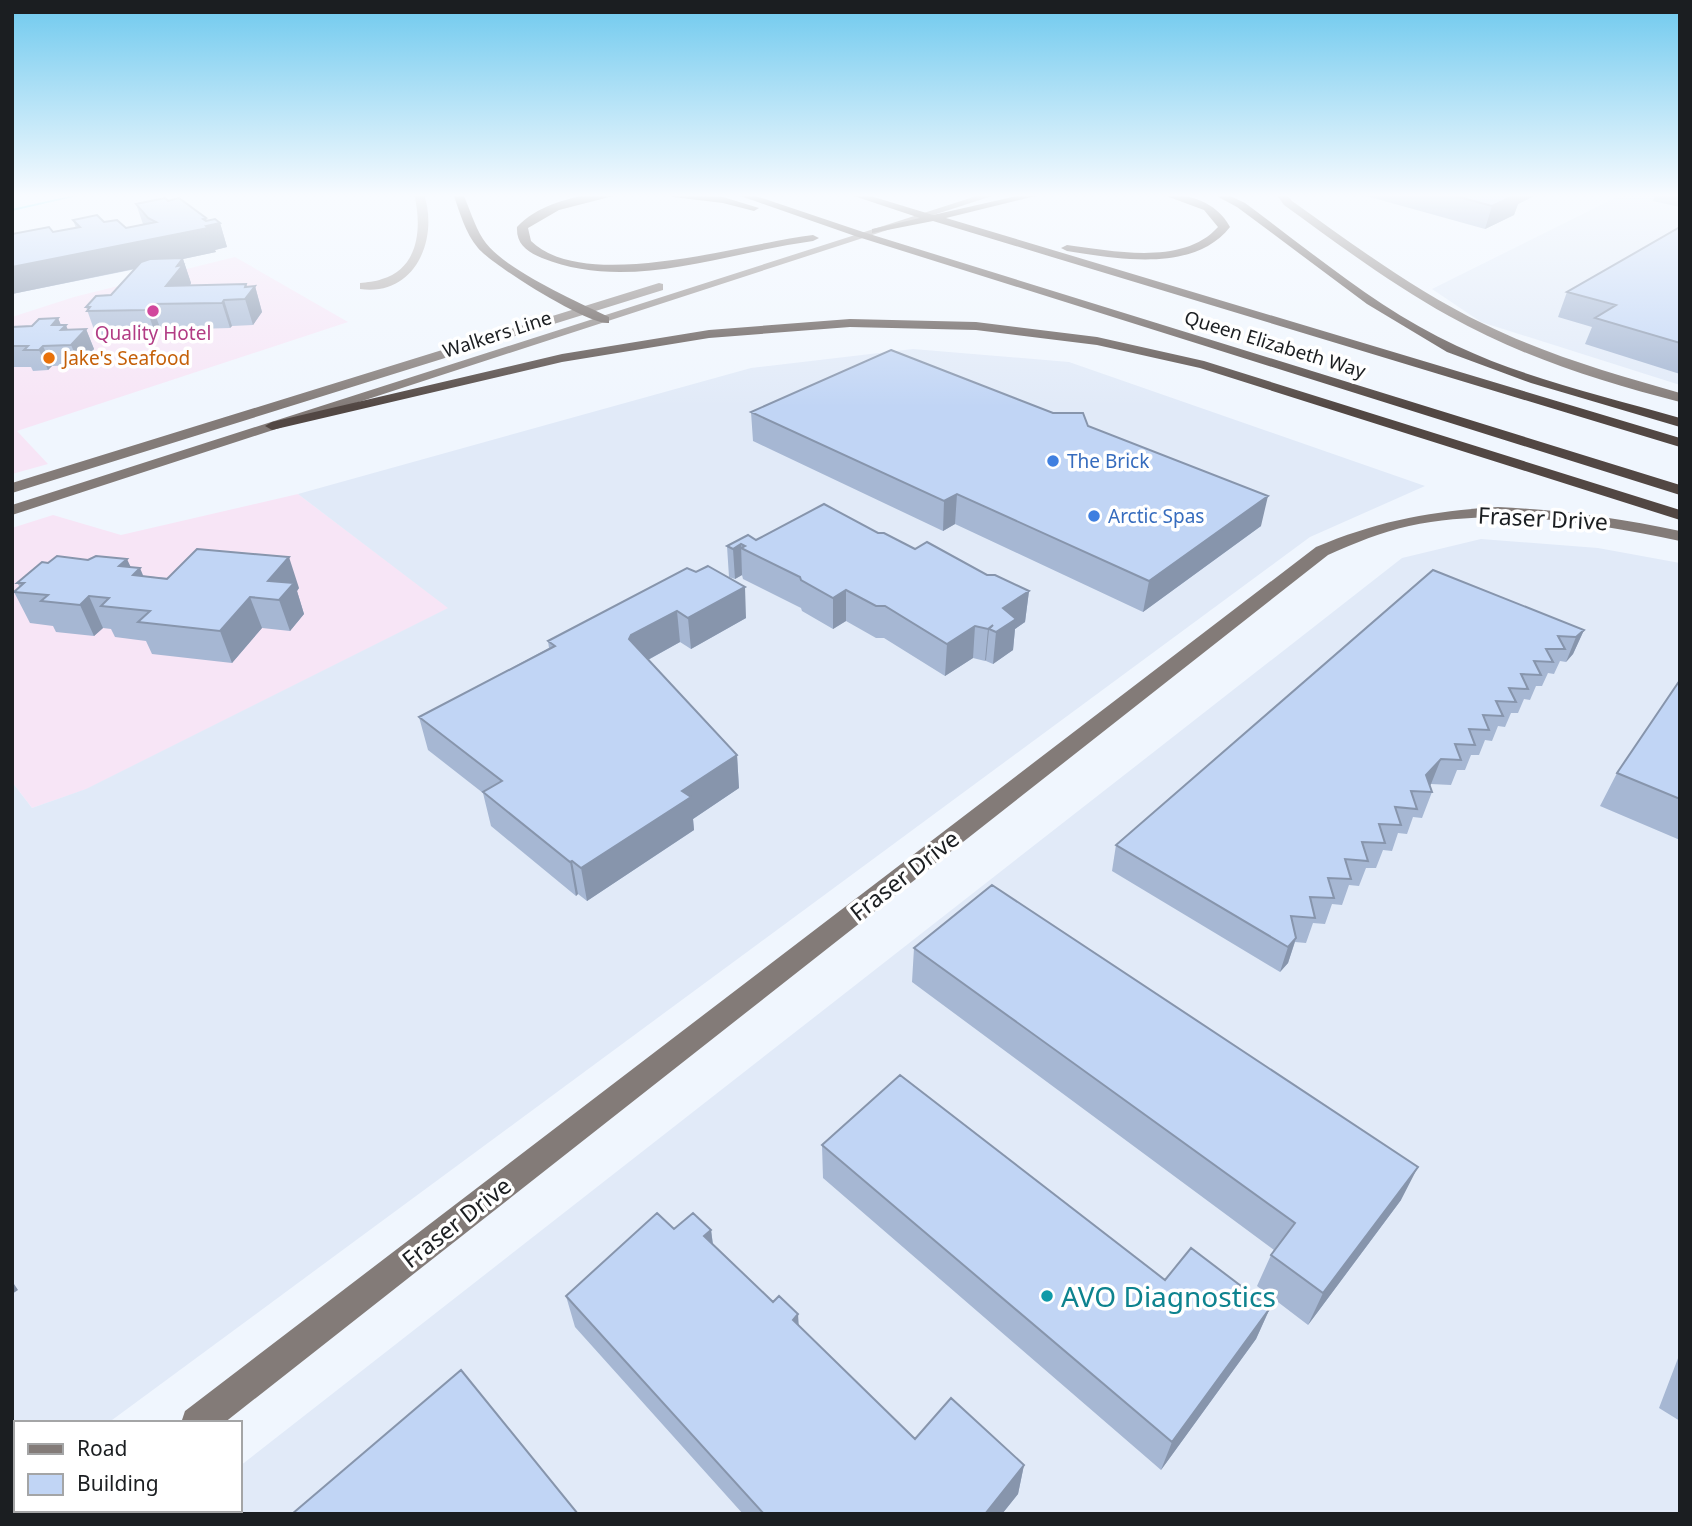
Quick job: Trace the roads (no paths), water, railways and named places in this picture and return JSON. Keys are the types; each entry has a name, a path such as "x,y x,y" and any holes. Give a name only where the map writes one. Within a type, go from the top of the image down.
{"highway":[{"path":"509,265 604,320"},
{"path":"597,265 628,268 654,265"},
{"name":"Queen Elizabeth Way","path":"959,265 1680,490"},
{"name":"Queen Elizabeth Way","path":"1090,265 1680,443"},
{"path":"1326,265 1411,326 1453,349 1530,377 1680,424"},
{"path":"272,426 562,358 709,334 850,323 976,326 1097,341 1204,365 1680,516"}],"main road":[{"name":"Walkers Line","path":"707,272 728,265"},
{"name":"Walkers Line","path":"12,510 771,265"},
{"path":"1376,265 1402,284 1481,328 1544,355 1680,398"},
{"name":"Walkers Line","path":"12,488 670,283"},
{"name":"Fraser Drive","path":"200,1421 1322,551 1349,537 1417,518 1495,512 1589,519 1680,536"}],"street":[{"path":"364,286 390,281 409,265"}],"place":[{"name":"Quality Hotel","path":"153,311"},
{"name":"Jake's Seafood","path":"49,358"},
{"name":"The Brick","path":"1053,461"},
{"name":"Arctic Spas","path":"1094,516"},
{"name":"AVO Diagnostics","path":"1047,1296"}]}
